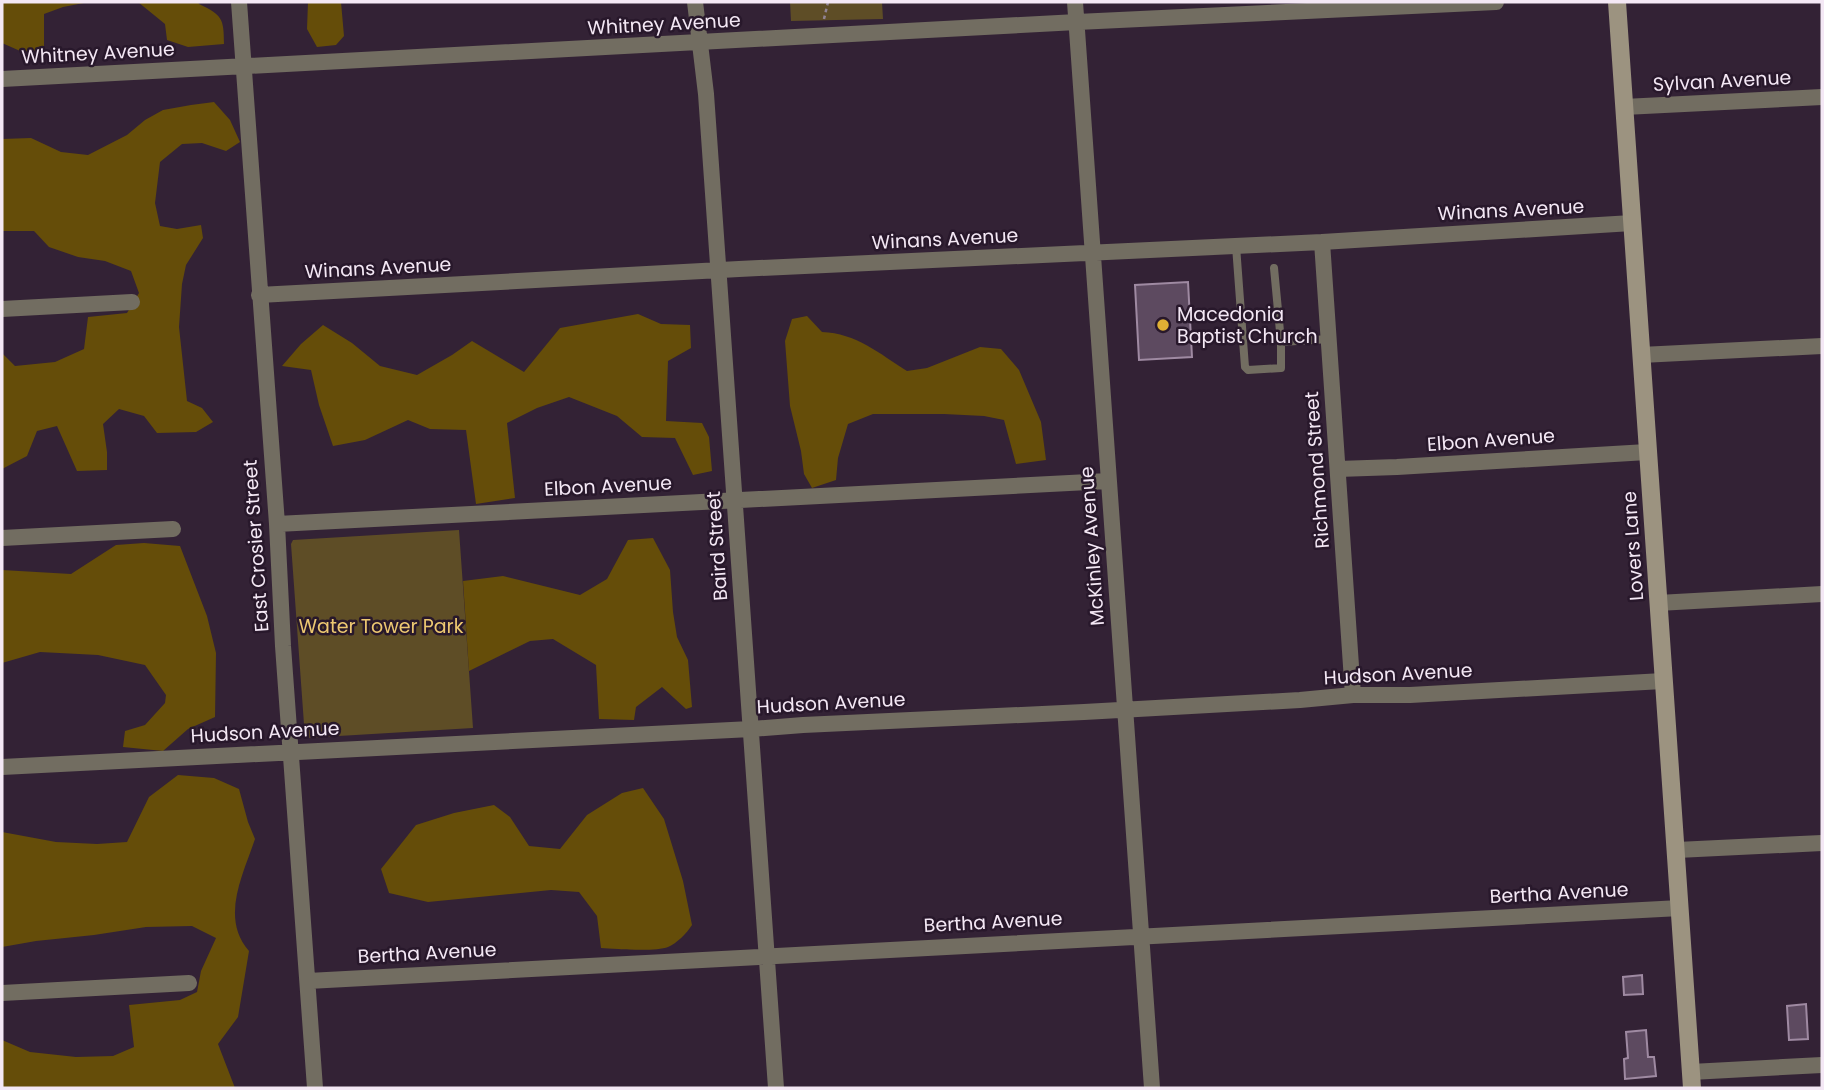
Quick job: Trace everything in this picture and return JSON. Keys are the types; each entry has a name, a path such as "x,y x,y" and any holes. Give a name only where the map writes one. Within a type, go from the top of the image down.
{"street":[{"name":"East Crosier Street","path":"239,2 315,1088"},
{"name":"Baird Street","path":"695,2 706,94 776,1088"},
{"name":"McKinley Avenue","path":"1076,2 1152,1088"},
{"name":"Whitney Avenue","path":"2,79 1496,2"},
{"name":"Lovers Lane","path":"1617,2 1692,1080"},
{"name":"Sylvan Avenue","path":"1624,107 1822,96"},
{"name":"Winans Avenue","path":"260,295 1322,242 1632,223"},
{"name":"Richmond Street","path":"1322,242 1353,695"},
{"path":"2,309 132,302"},
{"path":"1641,355 1822,346"},
{"name":"Elbon Avenue","path":"1338,469 1647,452"},
{"name":"Elbon Avenue","path":"277,524 1108,481"},
{"path":"2,538 173,529"},
{"path":"1658,603 1822,594"},
{"name":"Hudson Avenue","path":"2,767 1663,681"},
{"path":"1677,850 1822,842"},
{"name":"Bertha Avenue","path":"308,981 1680,908"},
{"path":"2,993 190,983"},
{"path":"1692,1080 1822,1065"}],"lane":[{"path":"1236,246 1245,368 1248,370 1281,368 1274,268"},
{"path":"1281,342 1329,339"}],"green space":[{"path":"790,2 882,2 883,19 791,21"},
{"name":"Water Tower Park","path":"459,530 473,728 305,738 291,544 293,540"}],"shaded area":[{"path":"2,2 89,2 44,14 44,48 27,54 2,43"},
{"path":"138,2 198,2 220,18 224,44 188,47 167,40 165,24"},
{"path":"308,2 341,2 344,36 336,45 317,47 307,29"},
{"path":"214,102 230,120 240,142 226,151 202,143 182,144 160,162 155,203 160,226 177,229 201,225 203,238 186,265 179,327 187,401 202,408 213,422 196,432 157,433 144,416 119,409 103,424 107,470 77,471 57,426 37,431 27,456 2,469 2,353 15,366 55,362 84,349 88,317 127,313 139,293 131,271 105,261 78,257 49,247 34,231 2,231 2,139 31,138 61,152 88,155 127,135 163,110"},
{"path":"638,314 661,324 690,325 691,348 668,361 666,421 702,423 709,437 712,471 693,475 675,438 642,437 617,416 569,397 537,408 507,423 515,498 476,504 466,430 430,429 408,420 365,440 333,446 311,370 282,366 301,344 323,325 352,343 380,366 417,375 472,341 524,372 560,328"},
{"path":"807,316 822,332 857,340 907,371 927,368 980,347 1001,349 1019,370 1041,422 1046,460 1016,464 1004,420 944,414 873,414 848,424 838,458 836,480 812,488 804,474 790,406 785,341 792,319"},
{"path":"653,538 670,570 677,637 688,660 692,707 686,709 662,687 636,707 634,720 599,719 596,665 553,639 530,641 469,671 463,581 503,576 580,595 607,579 628,540"},
{"path":"144,543 180,546 207,616 216,653 215,717 188,729 163,751 123,747 125,731 145,725 165,703 166,695 145,665 98,655 40,652 2,663 2,570 71,574 116,545"},
{"path":"178,775 214,778 239,789 255,839 240,882 235,911 240,938 249,951 238,1017 218,1044 235,1088 2,1088 2,1040 30,1052 76,1057 113,1056 134,1047 129,1005 180,1000 197,992 201,971 216,938 192,926 146,927 2,947 2,832 56,842 127,842 149,797"},
{"path":"643,788 664,819 683,881 692,925 681,938 668,947 645,950 601,948 597,916 579,892 551,890 428,902 389,893 381,869 416,825 454,813 494,805 510,817 529,846 560,849 587,815 622,793"}],"building":[{"path":"1188,282 1192,357 1139,360 1135,285"},
{"path":"1642,975 1643,994 1624,995 1623,977"},
{"path":"1806,1004 1808,1039 1789,1040 1787,1006"},
{"path":"1646,1030 1648,1057 1654,1057 1656,1076 1625,1079 1624,1059 1628,1058 1626,1032"}],"place":[{"name":"Macedonia Baptist Church","path":"1163,325"}]}
